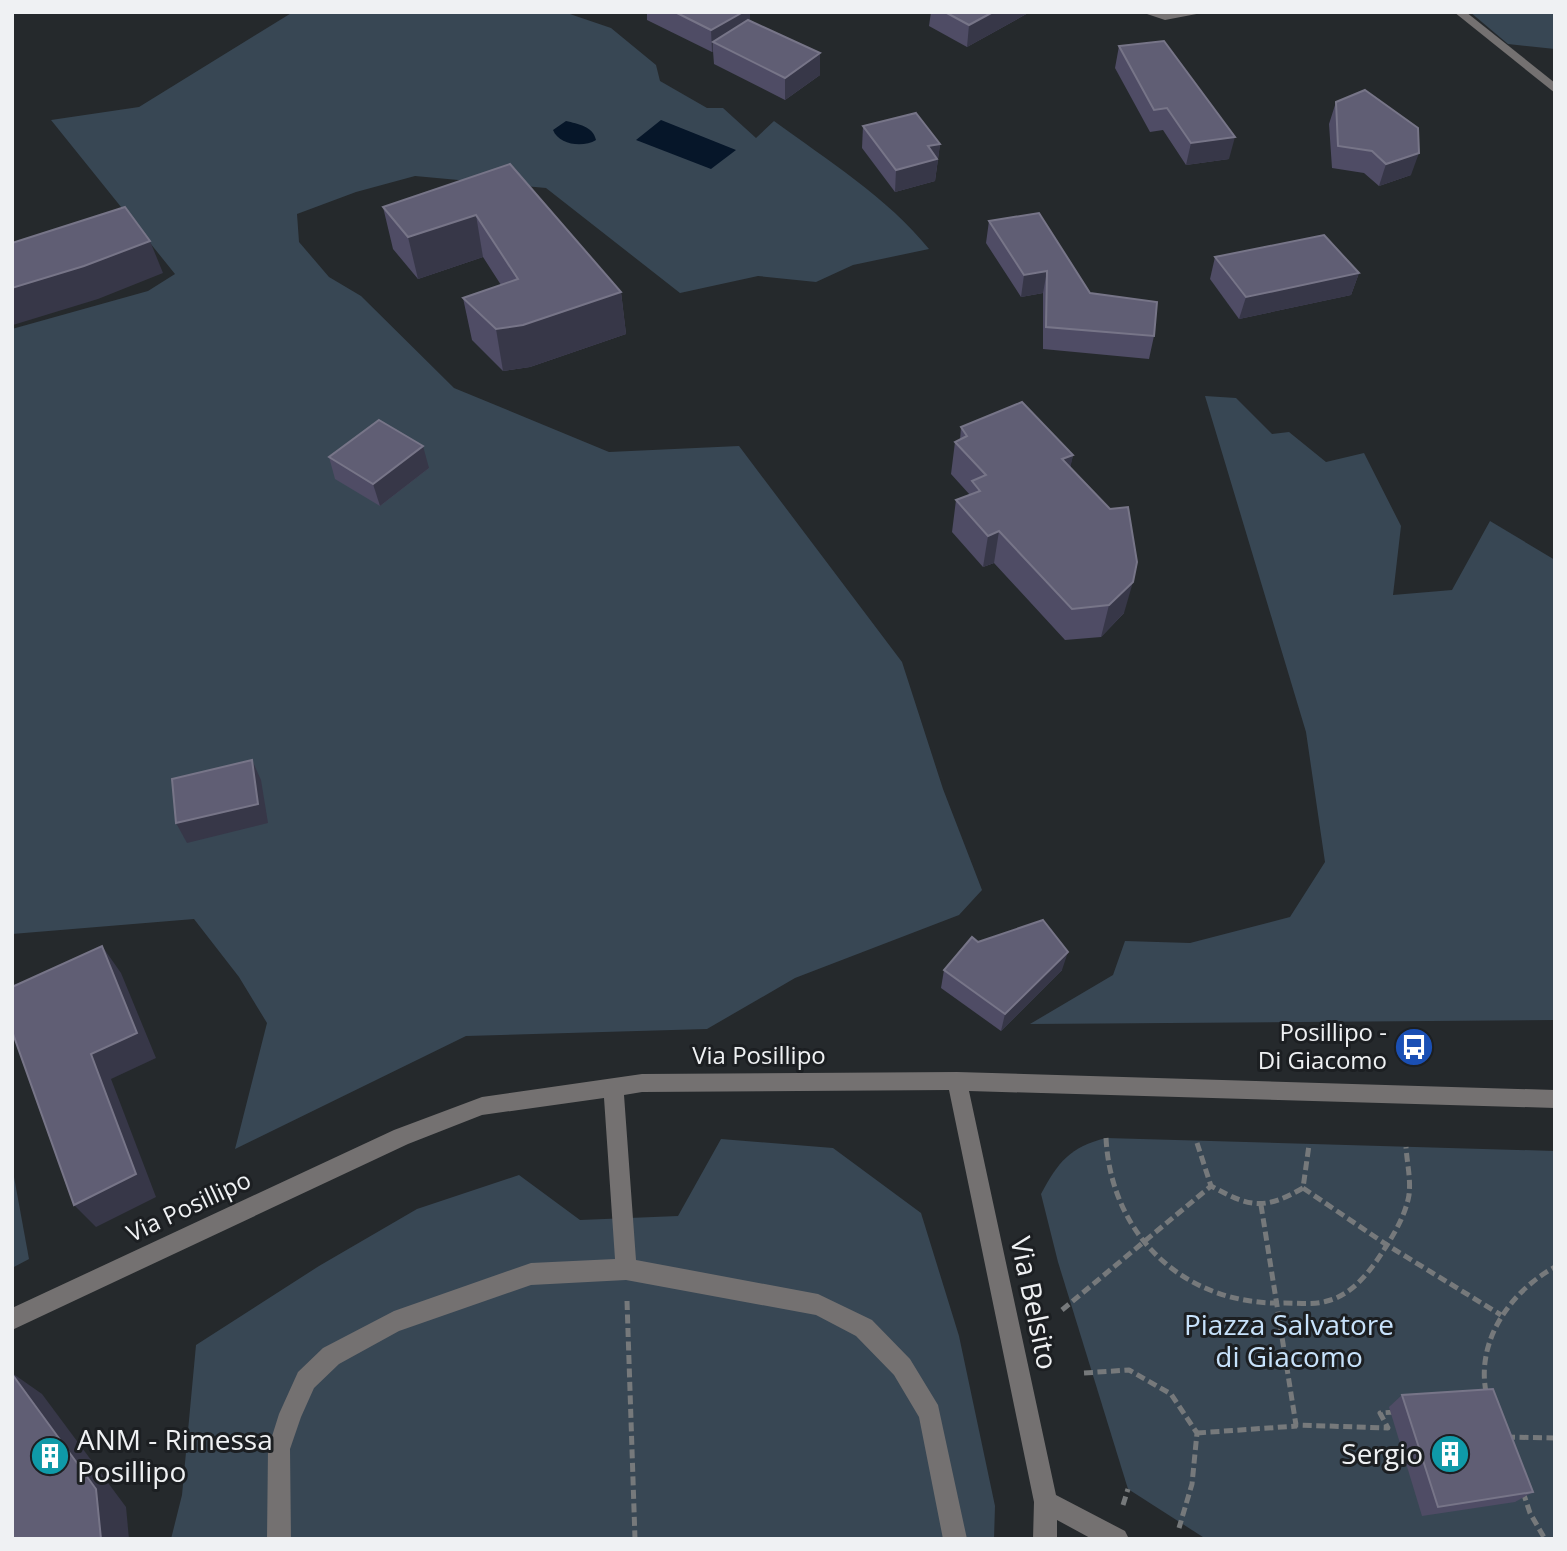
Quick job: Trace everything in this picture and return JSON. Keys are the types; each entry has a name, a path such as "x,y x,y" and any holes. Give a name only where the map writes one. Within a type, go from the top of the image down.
{"street":[{"path":"1146,12 1165,17 1202,12"},
{"path":"1459,12 1555,89"},
{"name":"Via Posillipo","path":"12,1319 401,1137 482,1106 642,1083 957,1081 1555,1099"},
{"name":"Via Belsito","path":"957,1081 1046,1502 1045,1539"},
{"path":"613,1088 626,1269"},
{"path":"279,1539 279,1450 290,1414 306,1380 331,1356 394,1322 531,1274 626,1269 818,1305 864,1328 902,1367 930,1413 956,1539"},
{"path":"1046,1502 1117,1539"}],"path":[{"path":"1105,1138 1105,1158 1114,1193 1134,1234 1144,1244 1176,1273 1228,1299 1276,1304 1331,1301 1360,1282 1387,1245 1409,1198 1406,1147"},
{"path":"1197,1143 1211,1186 1245,1205 1276,1205 1303,1188"},
{"path":"1303,1188 1309,1144"},
{"path":"1062,1310 1211,1186"},
{"path":"1303,1188 1387,1245 1501,1315"},
{"path":"1261,1205 1296,1425 1388,1428 1380,1413 1408,1410"},
{"path":"1490,1401 1484,1387 1486,1363 1501,1315 1526,1284 1555,1267"},
{"path":"626,1269 635,1539"},
{"path":"1084,1373 1129,1370 1171,1394 1196,1433 1192,1484 1179,1528"},
{"path":"1196,1433 1308,1425"},
{"path":"1500,1425 1510,1450"},
{"path":"1506,1437 1555,1438"},
{"path":"1521,1488 1530,1514 1545,1539"}],"green space":[{"path":"293,12 564,12 611,28 656,65 660,81 707,108 723,108 756,138 774,121 875,196 929,249 853,265 816,282 758,276 680,293 546,188 415,176 356,192 297,214 299,242 329,277 361,296 454,388 609,452 739,446 902,662 943,789 982,890 959,915 795,978 707,1029 466,1036 235,1149 267,1023 239,977 194,919 12,934 12,329 148,291 175,274 51,120 139,107"},
{"path":"1470,12 1555,12 1555,49 1508,44"},
{"path":"1205,396 1236,398 1272,434 1289,432 1326,462 1364,453 1401,526 1393,595 1452,590 1490,521 1555,560 1555,1020 1030,1024 1113,975 1125,941 1190,943 1290,917 1325,862 1306,732"},
{"name":"Piazza Salvatore di Giacomo","path":"1106,1138 1555,1151 1555,1539 1206,1539 1128,1489 1058,1262 1041,1194 1066,1157 1083,1146"},
{"path":"721,1139 833,1148 921,1213 959,1336 995,1506 994,1539 171,1539 182,1495 196,1345 319,1266 417,1209 519,1175 580,1220 678,1216"},
{"path":"12,1166 29,1259 12,1268"}],"shaded area":[{"path":"661,120 736,150 711,169 636,140"},
{"path":"566,121 588,129 596,140 585,144 572,144 560,139 553,130"}],"building":[{"path":"675,12 743,12 711,30"},
{"path":"945,12 993,12 969,25"},
{"path":"748,20 820,53 785,78 713,42"},
{"path":"1164,41 1235,137 1191,143 1167,108 1154,110 1119,46"},
{"path":"1365,90 1418,128 1419,153 1386,164 1372,151 1338,146 1336,102"},
{"path":"916,113 940,144 928,146 937,159 896,170 863,126"},
{"path":"510,164 621,292 523,325 496,329 463,298 518,279 476,215 408,237 383,207"},
{"path":"125,207 150,241 84,266 12,288 12,243"},
{"path":"1039,213 1090,293 1157,302 1154,336 1046,327 1047,271 1024,275 989,221"},
{"path":"1324,235 1359,273 1246,297 1215,257"},
{"path":"1022,402 1073,455 1062,459 1110,509 1128,507 1137,562 1133,582 1109,605 1072,609 999,531 988,536 956,500 980,491 972,481 986,475 955,442 967,436 961,427"},
{"path":"379,420 423,446 373,484 329,457"},
{"path":"252,760 258,804 176,823 172,779"},
{"path":"1043,920 1068,952 1005,1014 944,970 972,937 978,942"},
{"path":"102,946 137,1033 91,1054 136,1174 74,1205 12,1031 12,987"},
{"name":"ANM - Rimessa Posillipo","path":"12,1374 96,1489 101,1539 12,1539"},
{"name":"Sergio","path":"1493,1389 1533,1492 1438,1507 1402,1395"}],"place":[{"name":"Posillipo - Di Giacomo","path":"1414,1047"},
{"name":"Sergio","path":"1450,1454"},
{"name":"ANM - Rimessa Posillipo","path":"50,1456"}]}
